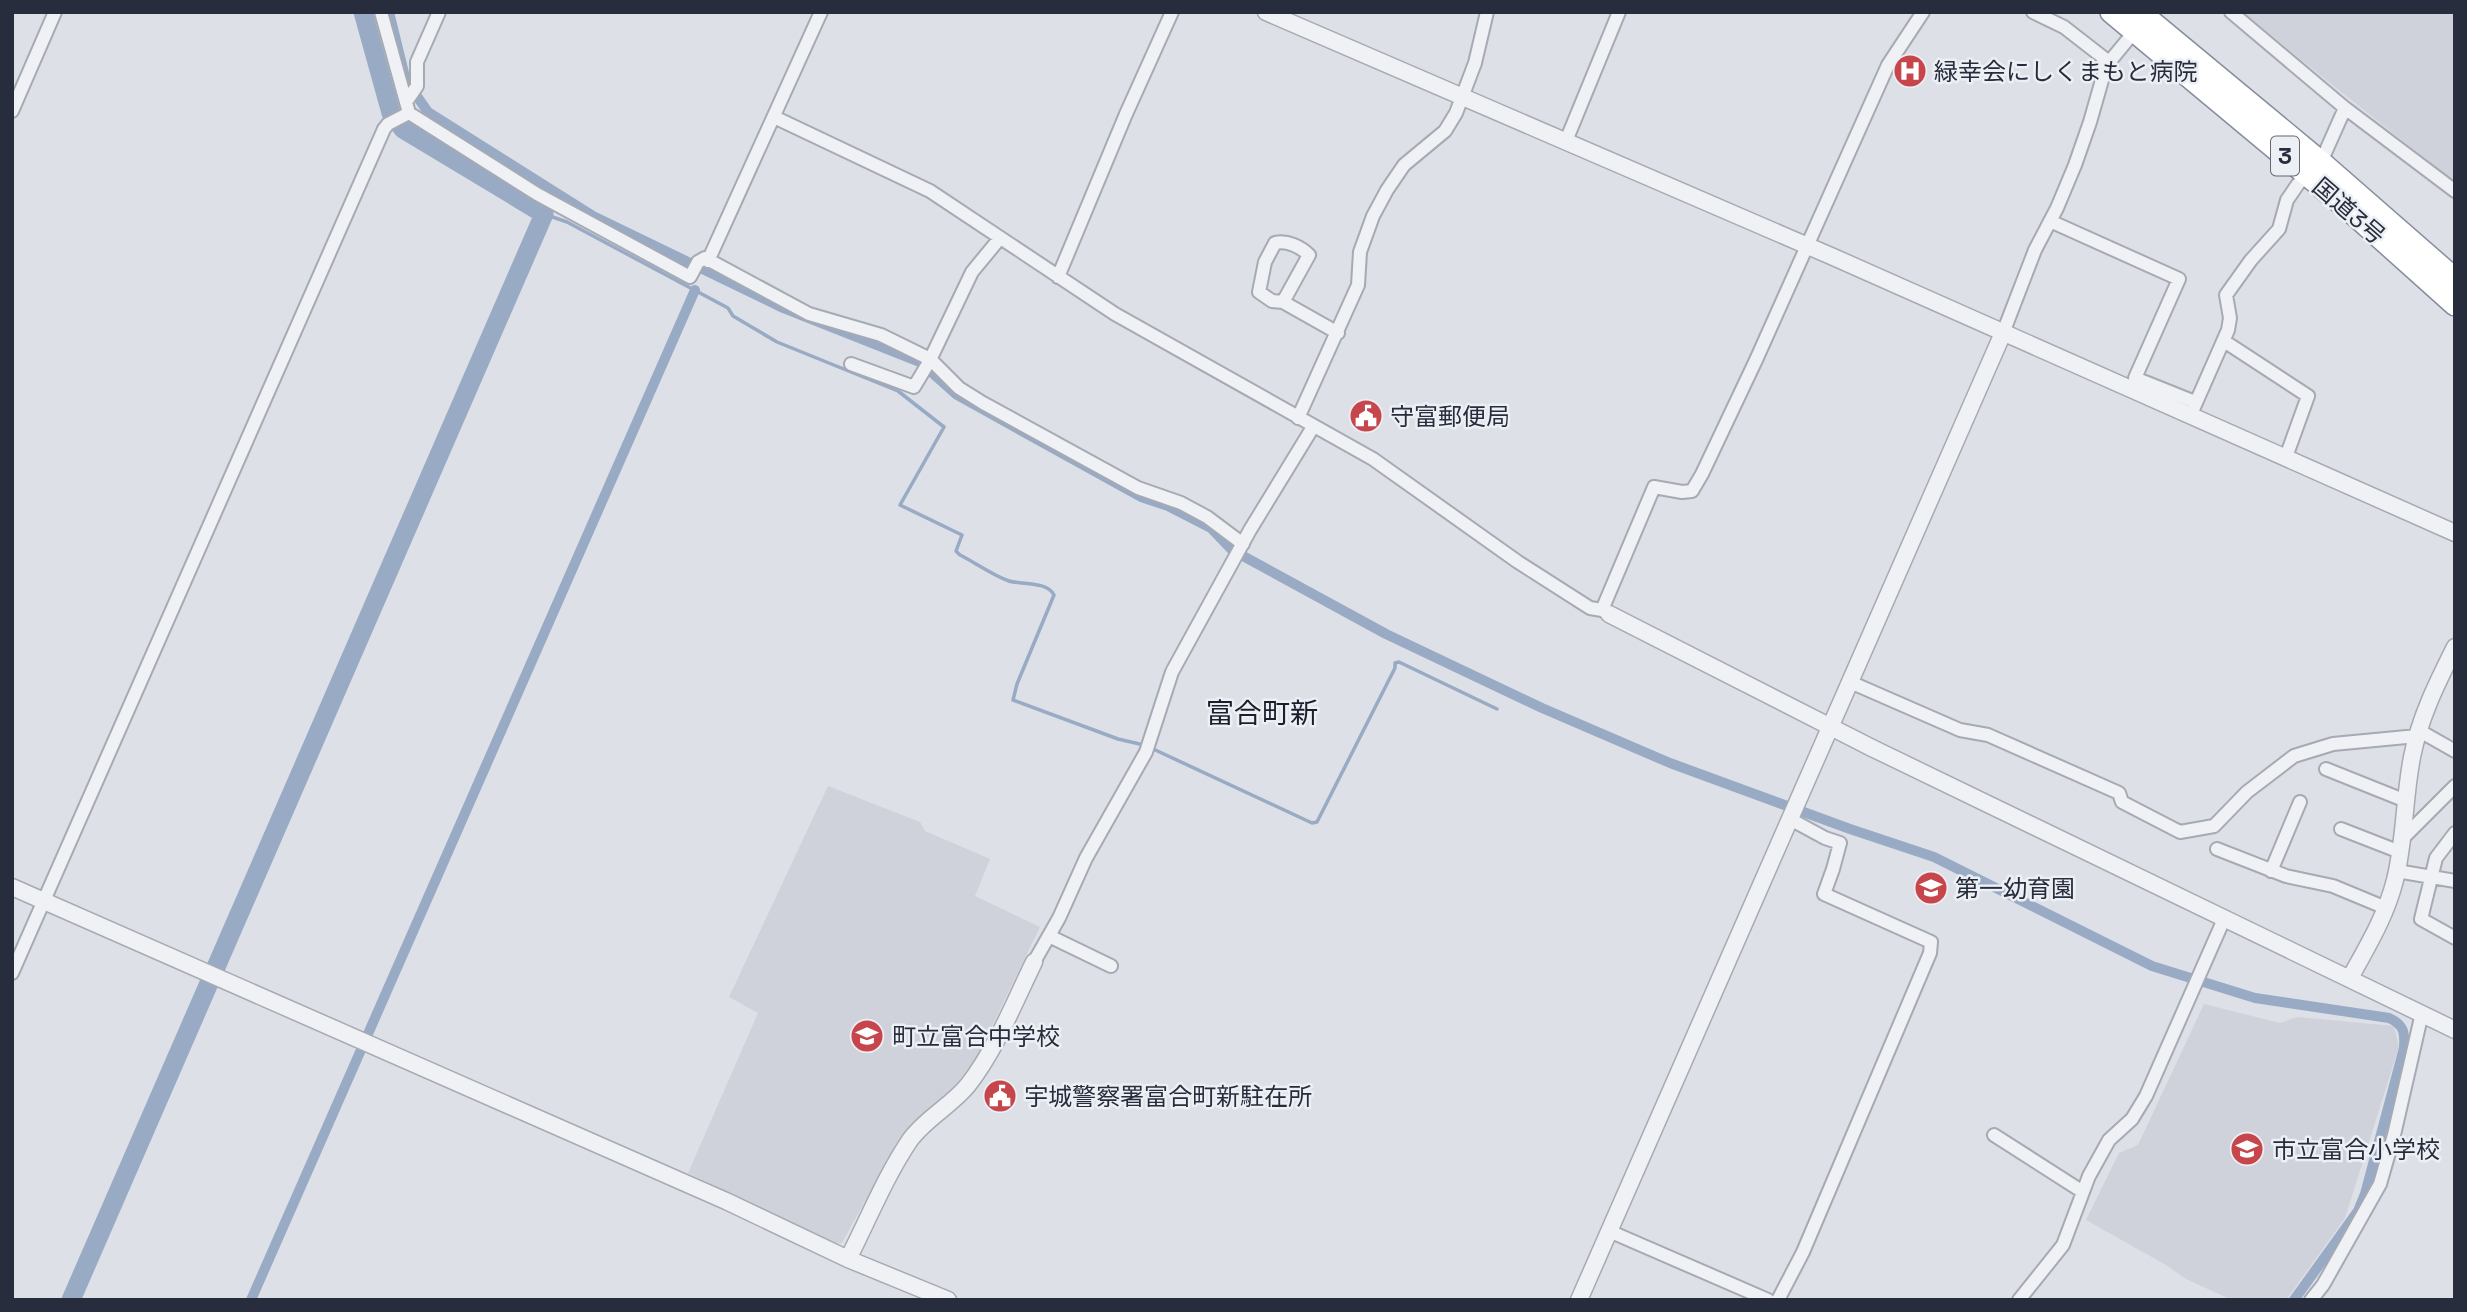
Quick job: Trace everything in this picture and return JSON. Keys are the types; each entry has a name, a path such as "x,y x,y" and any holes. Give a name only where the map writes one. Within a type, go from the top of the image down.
{"highway":[{"name":"国道3号","path":"2111,12 2137,22 2314,168 2455,279"},
{"name":"国道3号","path":"2314,168 2455,304"}],"street":[{"path":"12,111 55,12"},
{"path":"381,12 407,107 537,194 690,277 700,264 774,117 821,12"},
{"path":"12,973 388,124 407,107 416,86 417,62 439,12"},
{"path":"1058,277 1172,12"},
{"path":"1266,12 2003,333 2193,408"},
{"path":"1298,418 1359,285 1360,252 1364,237 1387,190 1404,165 1444,131 1464,96 1487,12"},
{"path":"1575,145 1619,12"},
{"path":"1605,612 1654,487 1692,491 1702,474 1888,65 1923,12"},
{"path":"2033,12 2064,27 2109,62"},
{"path":"2231,12 2345,108 2455,191"},
{"path":"1579,1300 2003,333 2035,250 2075,165 2106,66 2137,22"},
{"path":"2193,408 2224,341 2230,318 2226,295 2250,260 2279,229 2287,200 2314,168 2345,108"},
{"path":"774,117 930,191 1115,314 1373,459 1518,562 1590,608 1605,612 1830,726 2455,1030"},
{"path":"2050,221 2179,279 2135,378 2286,457 2455,533"},
{"path":"850,364 914,387 972,272 1000,238"},
{"path":"1283,302 1309,255 1298,247 1280,242 1275,243 1269,253 1259,290 1272,301 1283,302 1338,332"},
{"path":"700,264 809,313 881,335 983,403 1138,488 1181,503 1208,517 1240,551"},
{"path":"2224,341 2308,396 2286,457"},
{"path":"848,1259 890,1174 911,1139 966,1087 981,1067 1086,858 1146,752 1172,672 1313,427"},
{"path":"2350,978 2386,908 2397,871 2418,733 2430,696 2455,647"},
{"path":"1850,682 1960,730 1988,735 2119,793 2122,802 2180,832 2214,827 2247,792 2294,756 2333,744 2418,733 2455,751"},
{"path":"2326,769 2406,800"},
{"path":"2401,846 2455,786"},
{"path":"2271,871 2300,802"},
{"path":"1778,1300 1803,1252 1930,953 1931,942 1824,894 1840,843 1825,838 1793,812"},
{"path":"2342,829 2401,846"},
{"path":"2455,833 2436,858 2421,919 2455,938"},
{"path":"2217,849 2271,871 2333,887 2386,908"},
{"path":"2397,871 2455,881"},
{"path":"12,887 767,1219 848,1259 948,1300"},
{"path":"2019,1300 2063,1245 2089,1177 2109,1140 2132,1119 2146,1096 2224,919"},
{"path":"1049,936 1111,966"},
{"path":"2311,1300 2380,1184 2422,1013"},
{"path":"1994,1135 2083,1192"},
{"path":"1609,1231 1768,1300"}],"shaded area":[{"path":"2243,12 2455,12 2455,182 2331,84"},
{"name":"町立富合中学校","path":"828,786 920,822 925,831 990,859 975,896 1040,927 976,1059 948,1094 896,1144 842,1243 835,1243 688,1173 758,1013 729,997"},
{"name":"市立富合小学校","path":"2204,1004 2280,1023 2297,1017 2394,1026 2399,1047 2345,1218 2286,1300 2232,1300 2186,1279 2086,1220 2119,1153 2138,1145"}],"waterway":[{"path":"71,1300 544,214 403,129 391,113 363,12"},
{"path":"389,12 406,81 428,112 593,216 781,307 920,362 957,395 1141,497 1168,506 1211,528 1232,550 1386,634 1542,708 1670,763 1934,857 2152,966 2255,998 2389,1018 2398,1023 2404,1038 2404,1048 2365,1194 2358,1211 2294,1300"},
{"path":"544,214 567,222 728,308 733,316 777,342 898,391 944,427 900,505 962,535 956,551 960,555 1003,578 1040,585 1054,595 1013,700 1118,739 1144,745"},
{"path":"251,1300 695,290"},
{"path":"1151,748 1312,823 1317,822 1395,668 1395,663 1399,662 1497,709"}],"place":[{"name":"緑幸会にしくまもと病院","path":"1910,71"},
{"name":"守富郵便局","path":"1366,416"},
{"name":"第一幼育園","path":"1931,888"},
{"name":"町立富合中学校","path":"867,1036"},
{"name":"宇城警察署富合町新駐在所","path":"1000,1096"},
{"name":"市立富合小学校","path":"2247,1149"}],"district":[{"name":"富合町新","path":"1262,713"}]}
